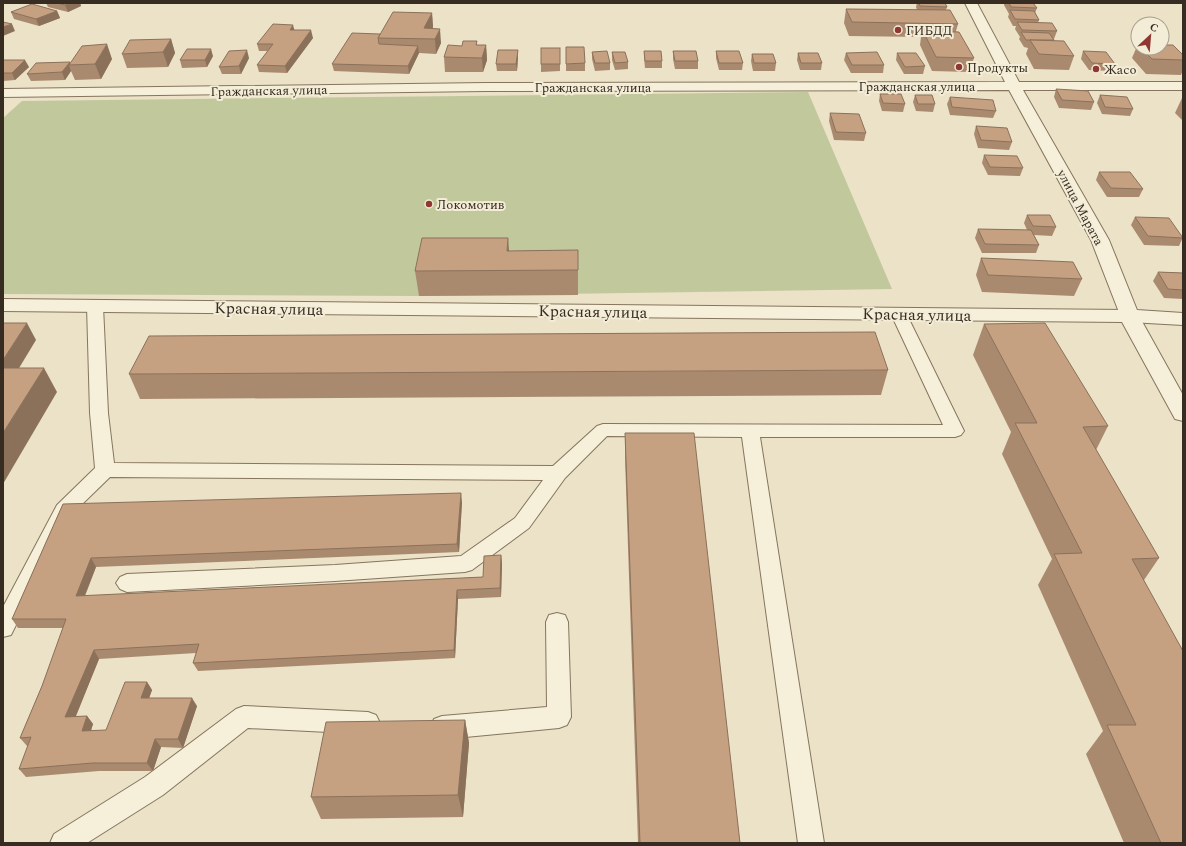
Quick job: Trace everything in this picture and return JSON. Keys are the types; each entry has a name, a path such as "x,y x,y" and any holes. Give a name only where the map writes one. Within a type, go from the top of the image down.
{"street":[{"name":"улица Марата","path":"971,3 1014,86 1100,240 1129,316 1183,414"},
{"path":"1117,86 1177,99"},
{"name":"Гражданская улица","path":"3,93 486,87 1183,86"},
{"name":"Красная улица","path":"3,305 1129,316 1183,319"}],"lane":[{"path":"95,306 100,413 105,470"},
{"path":"127,583 335,573 465,564 522,523 558,473 603,430 954,431 899,314"},
{"path":"750,431 811,843"},
{"path":"3,628 64,510 105,470 558,473"},
{"path":"423,726 454,727 559,717 557,622"},
{"path":"63,843 154,786 244,717 392,724"}],"green space":[{"name":"Локомотив","path":"808,92 892,289 419,296 3,294 3,118 22,101"}],"building":[{"path":"57,3 69,3 65,5"},
{"path":"919,3 945,3 947,7 920,6"},
{"path":"1009,3 1033,3 1037,8 1011,7"},
{"path":"32,4 57,11 36,19 11,12"},
{"path":"846,9 950,10 958,24 852,22"},
{"path":"1010,10 1034,11 1039,20 1015,19"},
{"path":"393,12 432,13 424,28 440,29 435,39 378,38"},
{"path":"3,22 12,24 3,27"},
{"path":"1017,22 1052,23 1057,31 1022,30"},
{"path":"273,24 293,25 290,30 311,30 285,66 257,65 273,44 257,44"},
{"path":"923,31 959,32 974,58 936,57"},
{"path":"1021,32 1049,33 1054,40 1026,40"},
{"path":"352,33 380,34 378,38 379,44 418,46 408,66 332,64"},
{"path":"171,39 163,52 122,54 130,40"},
{"path":"1030,40 1064,41 1074,56 1039,54"},
{"path":"463,41 477,41 476,45 486,45 482,58 444,57 448,45 462,46"},
{"path":"107,44 95,64 69,65 82,46"},
{"path":"1170,45 1173,45 1183,55 1183,60 1152,59 1149,56 1170,56"},
{"path":"566,47 584,47 585,63 566,64"},
{"path":"541,48 560,48 560,64 541,64"},
{"path":"187,49 211,49 205,60 180,60"},
{"path":"247,50 239,66 219,67 229,51"},
{"path":"498,50 518,50 516,64 496,64"},
{"path":"607,51 610,63 595,63 592,52"},
{"path":"644,51 661,51 662,61 645,61"},
{"path":"673,51 696,51 698,61 675,61"},
{"path":"716,51 739,51 743,63 719,63"},
{"path":"1083,51 1106,52 1115,64 1092,63"},
{"path":"612,52 625,52 628,62 615,63"},
{"path":"877,52 884,65 852,65 846,53"},
{"path":"798,53 818,53 822,63 801,63"},
{"path":"897,53 916,53 925,66 905,67"},
{"path":"752,54 773,54 776,63 754,63"},
{"path":"3,60 25,60 12,73 3,73"},
{"path":"70,62 62,72 27,74 36,63"},
{"path":"1056,89 1088,91 1094,102 1062,100"},
{"path":"880,94 901,94 905,104 883,103"},
{"path":"915,95 932,95 935,104 918,104"},
{"path":"1100,95 1127,97 1133,109 1105,107"},
{"path":"950,97 993,100 996,111 952,107"},
{"path":"830,113 859,114 866,133 836,132"},
{"path":"976,126 1007,128 1012,142 981,140"},
{"path":"984,155 1017,156 1023,168 990,167"},
{"path":"1099,172 1130,172 1143,189 1111,188"},
{"path":"1027,215 1050,215 1056,227 1033,226"},
{"path":"1135,217 1169,218 1183,238 1148,236"},
{"path":"978,229 1031,230 1039,245 985,244"},
{"path":"422,238 508,238 507,251 578,250 578,270 415,271"},
{"path":"981,258 1073,262 1082,279 988,275"},
{"path":"1158,272 1183,273 1183,290 1168,289"},
{"path":"3,323 27,323 3,360"},
{"path":"1045,323 1108,426 1083,427 1159,558 1132,559 1183,651 1183,843 1161,843 1107,725 1136,725 1054,554 1082,553 1015,423 1037,423 984,324"},
{"path":"875,332 888,370 129,374 149,336"},
{"path":"3,368 44,368 3,433"},
{"path":"625,433 694,433 740,843 640,843"},
{"path":"461,493 457,544 91,558 76,596 483,577 484,556 501,555 500,588 457,590 454,650 193,663 199,644 94,650 65,717 87,716 82,731 106,730 125,682 147,682 141,698 192,698 178,739 155,739 147,763 93,763 19,769 31,737 20,738 42,686 66,619 12,619 63,504"},
{"path":"465,720 458,795 311,797 326,722"}],"place":[{"name":"ГИБДД","path":"898,30"},
{"name":"Продукты","path":"959,67"},
{"name":"Жасо","path":"1096,69"},
{"name":"Локомотив","path":"429,204"}]}
